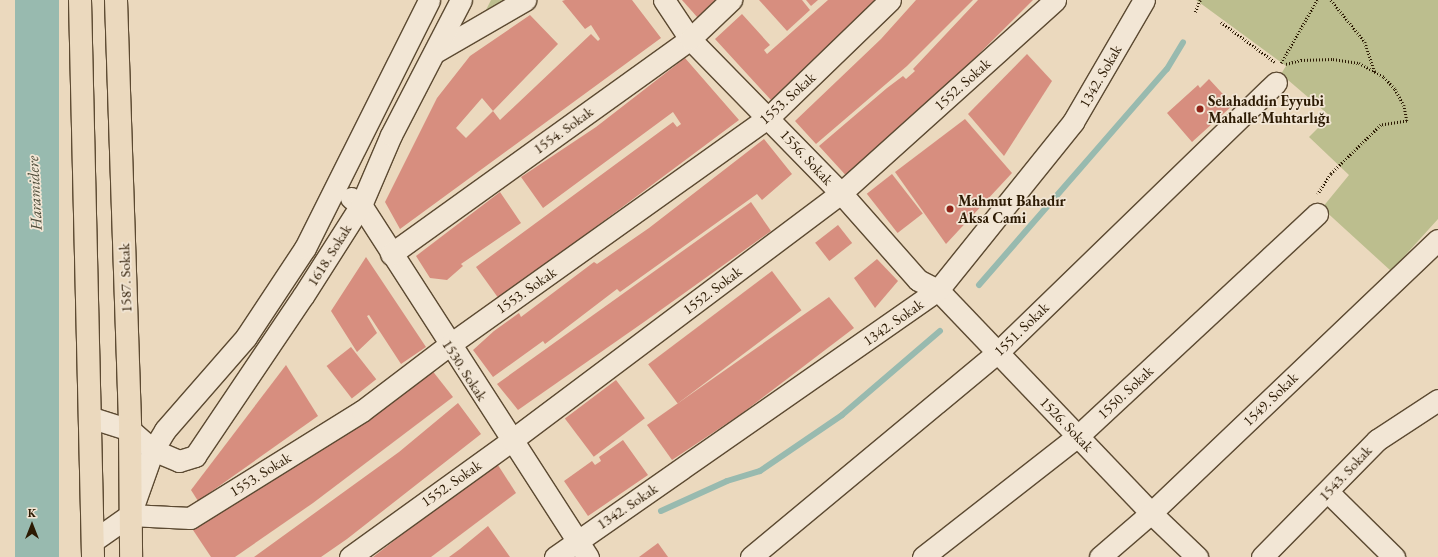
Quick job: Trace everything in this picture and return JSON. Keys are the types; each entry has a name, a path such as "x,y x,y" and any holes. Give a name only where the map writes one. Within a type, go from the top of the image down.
{"main road":[{"path":"80,0 93,549"},
{"name":"1587. Sokak","path":"116,0 130,430 131,557"}],"street":[{"name":"1618. Sokak","path":"130,515 153,450 165,430 246,337 305,248 337,189 429,0"},
{"name":"1618. Sokak","path":"89,417 130,430 153,450 179,461 195,456 303,296 361,204 391,135 437,51 461,0"},
{"path":"437,51 525,0"},
{"name":"1556. Sokak","path":"664,0 690,38 769,117 841,193 918,280 938,290"},
{"name":"1554. Sokak","path":"391,254 690,38 731,0"},
{"name":"1553. Sokak","path":"130,515 190,518 362,411 449,345 769,117 890,0"},
{"name":"1552. Sokak","path":"350,557 512,440 841,193 1055,0"},
{"name":"1342. Sokak","path":"555,557 578,539 938,290 1073,122 1144,0"},
{"name":"1551. Sokak","path":"750,557 998,352 1278,74"},
{"name":"1530. Sokak","path":"337,189 361,204 449,345 578,539 588,557"},
{"name":"1550. Sokak","path":"923,557 1079,434 1317,214"},
{"name":"1549. Sokak","path":"1100,557 1151,513 1438,240"},
{"name":"1526. Sokak","path":"938,290 1079,434 1151,513 1197,557"},
{"name":"1543. Sokak","path":"1262,557 1328,492 1377,440 1438,400"},
{"path":"1328,492 1394,557"},
{"path":"93,549 130,515"}],"path":[{"path":"1195,12 1200,0"},
{"path":"1278,74 1317,0"},
{"path":"1331,0 1365,42 1374,72"},
{"path":"1220,22 1278,74"},
{"path":"1278,74 1301,60 1333,59 1359,63 1374,72 1395,89 1404,105 1407,121 1381,125 1331,174 1317,195 1317,214"}],"green space":[{"path":"491,0 505,0 485,12"},
{"path":"1196,0 1438,0 1438,219 1391,271 1322,208 1349,175 1309,137 1330,116 1281,74 1286,66"}],"water":[{"name":"Haramidere","path":"15,0 59,0 59,557 15,557"}],"building":[{"path":"632,0 661,38 400,229 385,202 437,98 470,56 530,15 558,44 493,111 500,120 591,34 598,41 600,39 591,25 585,29 562,1","holes":["482,98 493,111 466,138 456,128"]},
{"path":"682,0 715,0 698,18"},
{"path":"759,0 802,0 810,10 787,31"},
{"path":"806,0 818,0 811,6"},
{"path":"828,0 875,0 771,100 715,39 742,14 770,45 764,50 767,54"},
{"path":"916,0 973,0 907,66 816,144 795,121 881,39"},
{"path":"978,0 1033,0 851,181 819,146 887,88 903,76 906,79 915,71 913,69"},
{"path":"1027,54 1052,81 1004,156 968,114"},
{"path":"685,58 739,120 499,299 476,267 673,122 677,127 681,124 673,112 543,208 521,177 596,127"},
{"name":"Selahaddin Eyyubi Mahalle Muhtarlığı","path":"1209,79 1233,105 1192,142 1167,113 1198,85 1200,88"},
{"name":"Mahmut Bahadır Aksa Cami","path":"965,119 1012,173 946,244 895,172"},
{"path":"764,139 792,174 762,200 757,194 620,292 617,289 545,344 543,341 493,377 473,350 494,331 519,313 521,317 594,262 597,264 649,228"},
{"path":"892,174 923,213 898,233 867,194"},
{"path":"500,192 521,223 461,264 463,266 447,280 430,278 416,256"},
{"path":"751,202 771,231 644,322 518,410 497,384"},
{"path":"838,225 852,243 829,261 815,243"},
{"path":"366,257 426,347 401,364 369,315 367,316 377,333 357,352 331,311"},
{"path":"877,259 898,281 875,308 854,278"},
{"path":"772,271 801,310 678,403 648,364"},
{"path":"829,297 854,328 741,414 672,460 647,425"},
{"path":"351,347 376,379 352,398 327,366"},
{"path":"286,365 318,416 198,501 191,490"},
{"path":"431,369 453,397 313,503 235,557 211,557 193,530"},
{"path":"616,380 645,418 594,457 565,419"},
{"path":"458,403 481,434 347,539 321,557 254,557 399,452"},
{"path":"623,440 648,475 588,516 564,481 592,461 595,465 601,461 599,457"},
{"path":"496,462 516,493 431,557 373,557"},
{"path":"488,526 510,557 449,557 460,549"},
{"path":"658,543 668,557 639,557"}],"waterway":[{"path":"979,285 1167,69 1183,42"},
{"path":"661,511 727,481 760,471 842,415 940,331"}],"place":[{"name":"Selahaddin Eyyubi Mahalle Muhtarlığı","path":"1200,109"},
{"name":"Mahmut Bahadır Aksa Cami","path":"950,209"}]}
